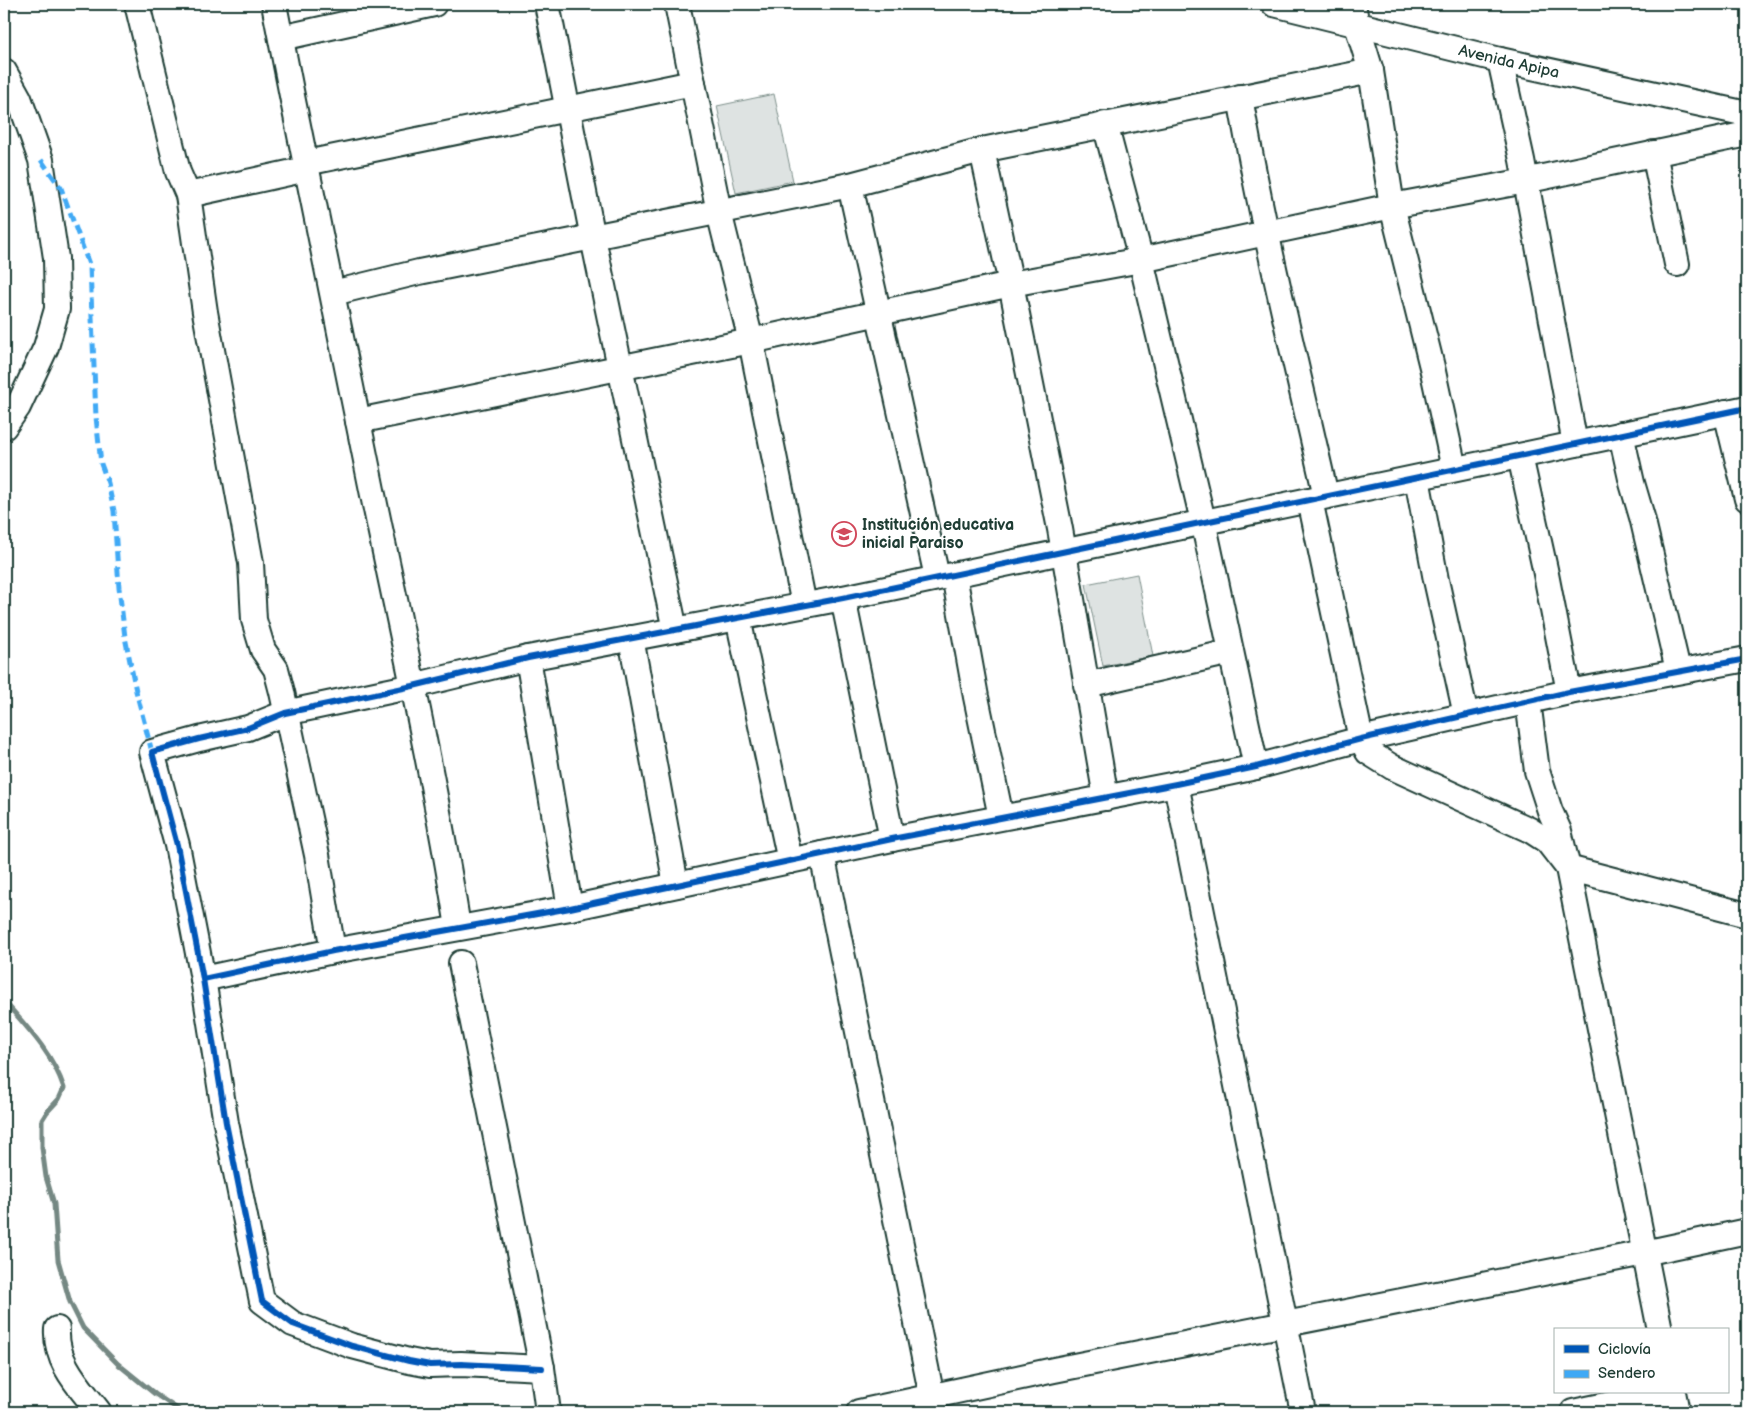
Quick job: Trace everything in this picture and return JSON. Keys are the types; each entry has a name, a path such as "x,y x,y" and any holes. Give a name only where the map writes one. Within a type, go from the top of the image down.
{"street":[{"path":"137,4 178,172 188,195 205,312 251,563 254,620 263,650 276,669 317,854 333,951"},
{"path":"274,4 413,686 445,848 458,927"},
{"path":"281,38 434,4"},
{"path":"547,4 593,238 675,630"},
{"path":"677,4 719,212 751,342 804,605"},
{"name":"Avenida Apipa","path":"1274,4 1355,14 1500,60 1747,114"},
{"path":"1355,14 1371,71 1392,206 1432,366 1454,470"},
{"path":"1500,60 1522,160 1575,444"},
{"path":"4,71 19,98 41,160 56,258 57,309 46,347 18,407 4,427"},
{"path":"333,293 419,272 850,185 982,150 1371,71"},
{"path":"188,195 307,166 693,83"},
{"path":"1240,97 1318,498 1361,740 1368,752 1392,767 1530,830 1547,841 1568,868 1747,915"},
{"path":"1105,124 1141,260 1203,521 1256,767"},
{"path":"358,421 751,342 878,312 1011,284 1141,260 1392,206 1747,134"},
{"path":"982,150 1058,519 1106,798"},
{"path":"1654,153 1677,264"},
{"path":"850,185 878,312 976,697 1001,817"},
{"path":"542,1368 461,1364 430,1365 409,1361 352,1346 292,1324 262,1301 226,1123 203,979 176,845 152,752 248,728 285,713 413,686 528,658 843,598 1736,410 1747,499"},
{"path":"1621,434 1678,670"},
{"path":"1520,456 1545,569 1569,692"},
{"path":"1417,478 1436,580 1466,715"},
{"path":"843,598 892,839"},
{"path":"738,618 790,861"},
{"path":"631,638 676,885"},
{"path":"1086,685 1231,652"},
{"path":"528,658 570,908"},
{"path":"203,979 333,951 570,908 892,839 1176,784 1256,767 1361,740 1569,692 1678,670 1747,659"},
{"path":"1528,701 1538,771 1550,811 1559,831 1568,868 1660,1328"},
{"path":"1176,784 1303,1412"},
{"path":"822,854 934,1405"},
{"path":"461,963 542,1368 548,1412"},
{"path":"859,1412 934,1405 1054,1370 1747,1231"},
{"path":"57,1329 56,1343 62,1361 99,1412"},
{"path":"1573,1412 1658,1394"},
{"path":"1673,1394 1677,1412"}],"shaded area":[{"path":"774,94 793,181 736,193 717,106"},
{"path":"1137,574 1153,656 1103,666 1086,584"}],"waterway":[{"path":"4,1001 46,1052 64,1088 59,1099 42,1120 42,1148 46,1177 54,1204 58,1260 70,1302 83,1328 118,1364 155,1394 182,1412"}],"marked path":[{"path":"41,160 61,188 90,267 96,417 101,464 108,483 114,511 119,588 125,637 136,691 152,752"}],"cycle path":[{"path":"542,1368 461,1364 430,1365 409,1361 352,1346 293,1324 262,1301 226,1123 203,979 177,845 152,752 248,728 285,713 413,686 528,658 843,598 1747,408"},
{"path":"203,979 333,951 570,908 892,839 1176,784 1256,767 1361,739 1569,692 1747,659"}],"place":[{"name":"Institución educativa inicial Paraiso","path":"844,534"}]}
